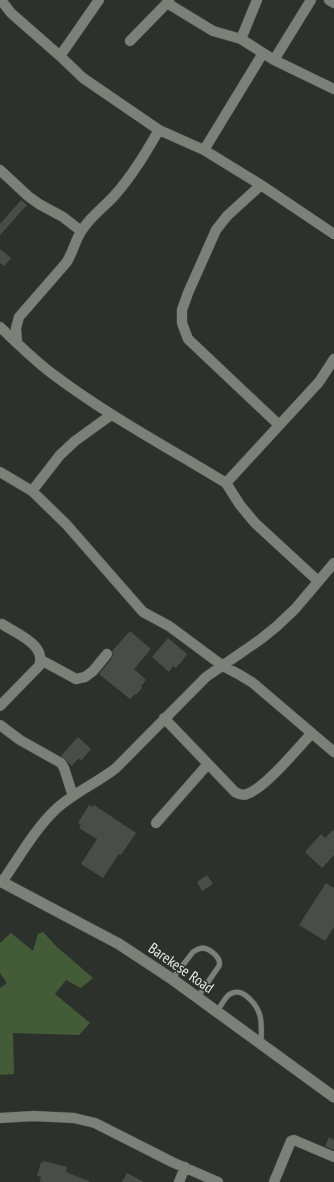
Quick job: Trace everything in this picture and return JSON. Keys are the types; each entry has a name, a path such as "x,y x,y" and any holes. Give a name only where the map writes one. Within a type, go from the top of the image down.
{"main road":[{"name":"Barekese Road","path":"1,882 119,944 172,979 334,1097"}],"street":[{"path":"1,0 11,13 83,78 159,130 204,150 261,185 334,234"},
{"path":"60,56 99,0"},
{"path":"241,39 257,0"},
{"path":"274,60 311,0"},
{"path":"329,0 334,3"},
{"path":"130,41 168,2 213,31 241,39 274,60 334,90"},
{"path":"204,150 263,53"},
{"path":"17,342 16,328 19,317 66,263 71,256 81,231 95,213 114,196 138,166 159,130"},
{"path":"0,170 28,196 39,204 63,217 81,231"},
{"path":"261,185 227,216 216,230 186,298 182,310 182,323 188,339 279,425"},
{"path":"0,327 50,373 111,415 226,483 240,505 255,523 318,580"},
{"path":"226,483 319,382 334,359"},
{"path":"32,491 60,456 75,441 111,415"},
{"path":"0,472 32,491 66,524 143,612 169,626 223,666 240,674 253,683 311,734 334,752"},
{"path":"1,882 55,809 73,796 107,776 206,677 277,626 295,609 318,580 334,563"},
{"path":"0,706 39,666 41,660 39,649 34,644 2,624"},
{"path":"41,660 76,679 85,677 93,671 107,654"},
{"path":"164,718 208,764 236,792 240,794 249,794 269,779 311,734"},
{"path":"0,725 20,740 61,763 73,796"},
{"path":"156,823 208,764"},
{"path":"0,1118 34,1116 74,1118 95,1123 185,1168 218,1182"},
{"path":"274,1182 291,1142 294,1140 334,1157"},
{"path":"179,1182 185,1168"}],"lane":[{"path":"172,979 193,952 202,948 214,954 218,958 220,963 219,966 197,998"},
{"path":"216,1012 230,994 237,992 242,993 257,1006 262,1024 261,1045"}],"green space":[{"path":"43,932 57,947 93,978 81,988 66,980 55,994 90,1023 79,1035 13,1033 14,1074 0,1075 0,988 7,983 0,973 0,943 11,933 33,951 38,934"}],"building":[{"path":"21,200 27,205 0,235 0,224"},
{"path":"0,249 11,258 4,266 0,263"},
{"path":"130,631 151,649 134,669 146,680 141,686 142,688 130,699 99,674 112,658 112,651"},
{"path":"168,638 187,654 176,668 173,666 169,672 152,657"},
{"path":"78,737 91,749 81,761 79,758 72,766 61,756"},
{"path":"89,805 92,807 94,805 136,833 121,855 119,854 103,878 81,864 97,839 79,828 81,825 78,823"},
{"path":"334,829 334,855 322,868 305,852 321,834 325,838"},
{"path":"207,875 213,884 202,891 197,882"},
{"path":"326,883 334,888 334,927 325,941 299,925"},
{"path":"329,1137 334,1140 334,1150 325,1146"},
{"path":"43,1161 67,1167 66,1172 91,1182 40,1182 41,1177 37,1176 41,1162 43,1163"},
{"path":"127,1173 144,1182 122,1182"}]}
